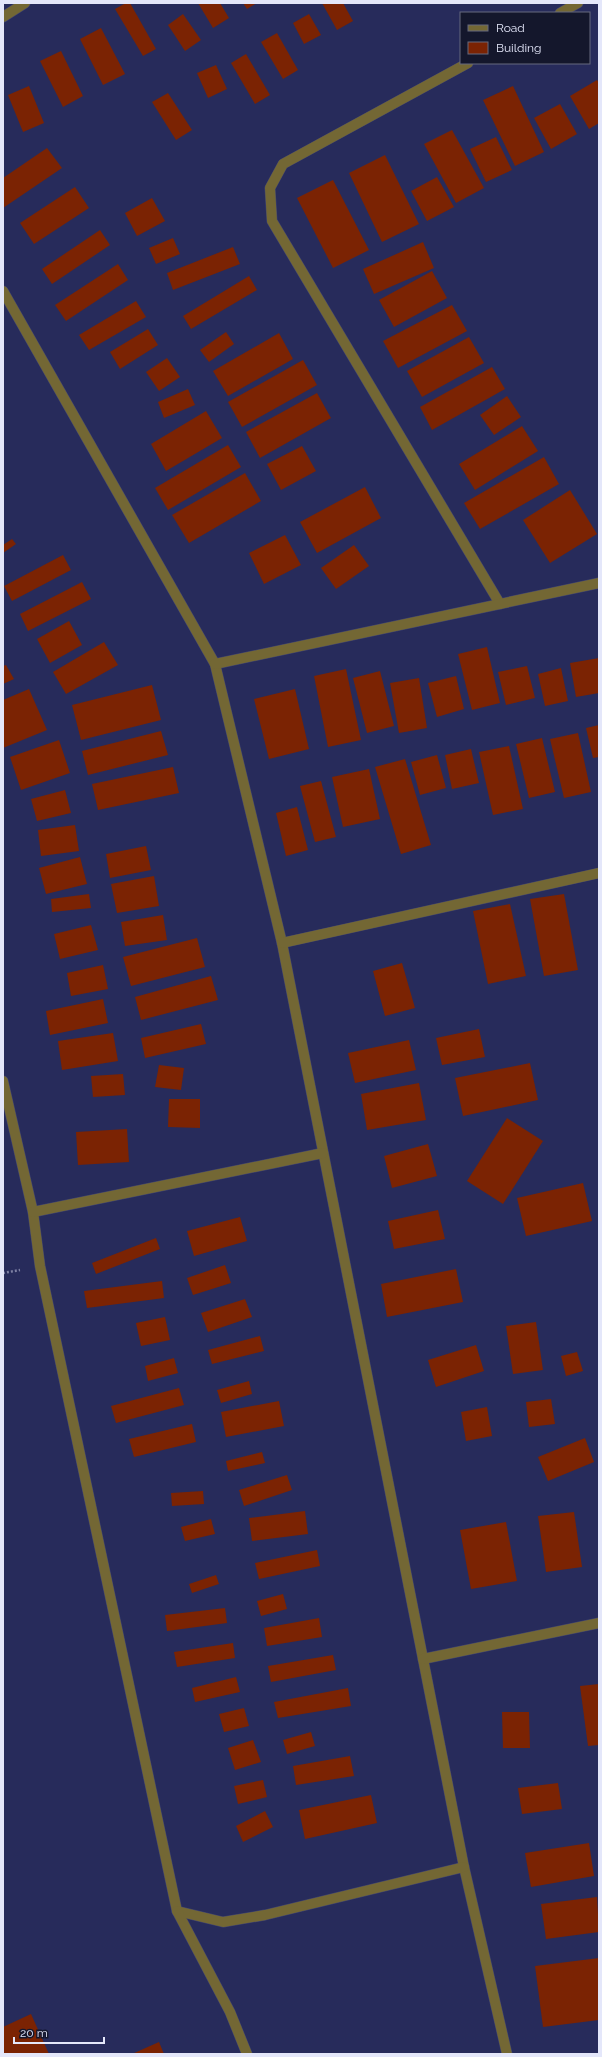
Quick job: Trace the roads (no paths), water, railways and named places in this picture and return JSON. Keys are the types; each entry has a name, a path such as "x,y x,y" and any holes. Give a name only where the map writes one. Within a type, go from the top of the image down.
{"street":[{"path":"3,17 25,3"},
{"path":"562,12 578,3"},
{"path":"466,64 284,164 270,188 272,221 500,604"},
{"path":"3,291 215,664 282,943 464,1867 507,2054"},
{"path":"215,664 599,583"},
{"path":"282,943 599,873"},
{"path":"3,1081 33,1212 40,1266 177,1911 230,2012 247,2054"},
{"path":"33,1212 323,1152"},
{"path":"423,1659 599,1623"},
{"path":"177,1911 223,1922 265,1915 464,1867"}]}
